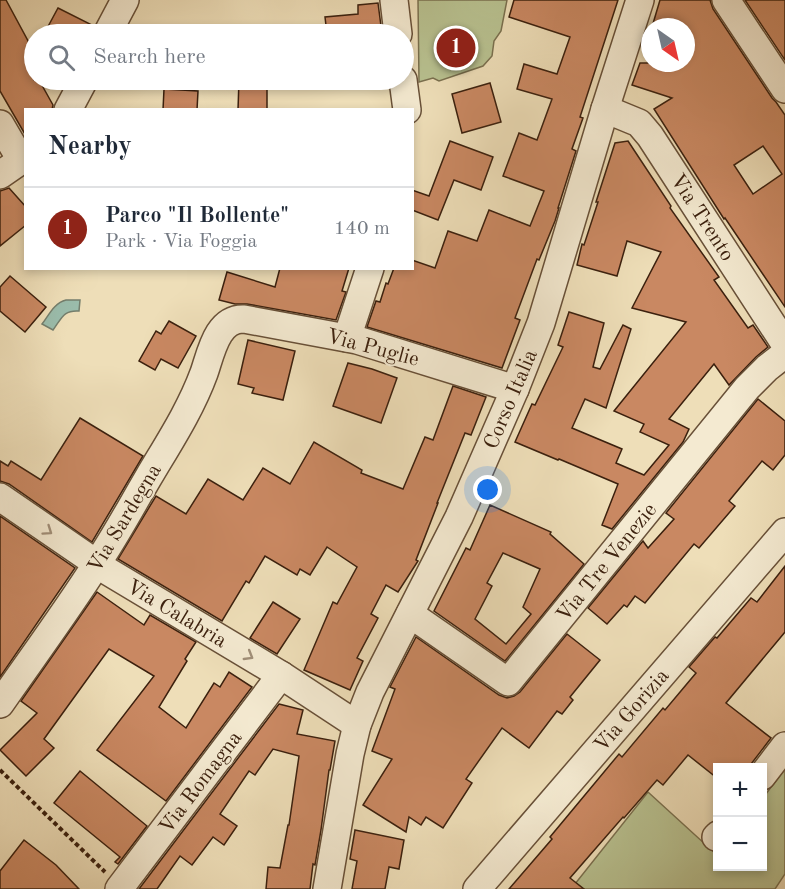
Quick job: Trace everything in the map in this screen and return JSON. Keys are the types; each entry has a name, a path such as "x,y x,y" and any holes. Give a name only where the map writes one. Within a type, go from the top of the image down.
{"street":[{"path":"112,24 125,0"},
{"path":"394,0 397,24"},
{"name":"Corso Italia","path":"327,889 357,725 370,693 459,517 516,389 541,323 640,0"},
{"path":"726,0 785,89"},
{"path":"69,108 79,90"},
{"path":"404,90 407,108"},
{"name":"Via Trento","path":"605,109 632,119 645,129 785,344"},
{"path":"0,124 23,158 0,175"},
{"path":"346,338 369,270"},
{"name":"Via Puglie","path":"228,322 244,319 346,338 516,389"},
{"name":"Via Sardegna","path":"0,704 97,565 183,420 218,336 228,322"},
{"name":"Via Tre Venezie","path":"410,614 508,682 747,388 785,354"},
{"name":"Via Calabria","path":"0,497 97,565 281,675 357,725"},
{"name":"Via Gorizia","path":"477,889 785,532"},
{"name":"Via Romagna","path":"120,888 281,675"},
{"path":"767,769 785,746"}],"path":[{"path":"0,770 120,888"}],"green space":[{"path":"418,0 507,0 501,31 494,41 492,56 483,66 439,81 433,78 419,82"},
{"path":"785,768 785,874 775,889 571,889 648,792 713,851 713,871 767,871 767,793"}],"shaded area":[{"path":"66,300 80,300 79,311 66,313 53,330 42,324 55,307"}],"building":[{"path":"0,0 6,0 24,33 24,90 45,90 52,108 24,108 24,133 0,91"},
{"path":"514,0 618,0 580,117 583,118 572,149 576,151 555,221 539,260 537,259 515,318 520,320 502,368 367,327 376,301 380,302 393,270 414,270 414,261 435,268 448,231 477,241 489,210 530,226 544,191 503,176 519,133 537,140 552,99 517,89 524,64 557,74 570,37 509,17"},
{"path":"660,0 710,0 713,9 785,115 785,307 724,219 654,109 672,98 632,85 640,63 641,72 695,72 695,18 655,18","holes":["763,146 782,174 753,194 734,165"]},
{"path":"745,0 785,0 785,60"},
{"path":"378,3 381,24 326,24 325,17 358,14 358,5"},
{"path":"58,8 90,24 49,24"},
{"path":"490,83 501,122 462,133 452,94"},
{"path":"164,90 198,91 197,108 163,108"},
{"path":"239,90 267,90 267,108 238,108"},
{"path":"450,141 493,157 481,190 454,180 438,220 414,211 414,191 429,196"},
{"path":"628,141 671,206 670,208 719,277 714,280 748,328 753,325 768,347 729,385 714,364 669,419 689,429 683,442 612,529 602,525 618,484 515,442 532,404 535,405 563,347 558,345 569,312 604,323 593,367 600,369 623,325 631,329 606,408 585,399 572,428 622,449 616,463 644,475 669,445 640,432 644,424 614,411 686,322 632,308 661,252 627,241 617,276 577,265 615,143"},
{"path":"9,188 24,205 24,227 0,246 0,191"},
{"path":"279,270 348,270 342,291 346,292 336,320 219,300 227,272 275,287"},
{"path":"10,276 46,307 25,332 0,311 0,287"},
{"path":"169,321 196,336 178,368 161,359 155,370 139,361 156,331 161,334"},
{"path":"248,340 295,351 283,400 252,393 254,388 238,384"},
{"path":"348,363 397,378 381,423 333,406"},
{"path":"453,386 486,397 471,435 465,433 416,560 418,561 398,592 386,585 371,614 378,618 357,658 363,661 350,690 304,670 333,602 337,604 357,567 327,547 310,575 300,569 297,575 265,556 249,583 246,581 222,621 118,559 156,496 186,514 208,479 243,500 263,468 290,484 314,442 362,470 361,473 403,489 425,437 433,440"},
{"path":"758,399 785,421 785,455 773,470 762,461 729,501 735,506 699,548 694,544 645,603 635,596 627,607 624,605 607,624 588,608 643,541 648,548 674,519 666,513"},
{"path":"80,418 143,456 92,542 9,484 0,481 0,461 8,466 11,461 41,480"},
{"path":"490,505 551,532 550,534 584,564 505,661 434,611 466,548 470,550","holes":["503,553 540,569 523,607 531,614 506,644 475,619 492,586 487,583"]},
{"path":"0,516 75,568 0,677"},
{"path":"785,566 785,632 726,703 771,738 752,763 713,763 713,775 688,755 663,785 657,780 570,878 584,889 509,889 619,754 622,757 696,673 689,667 751,598 757,602"},
{"path":"97,592 144,625 150,615 196,642 159,707 186,728 214,683 220,687 229,672 252,687 166,801 97,750 154,676 109,649 44,739 54,748 26,776 0,750 37,713 21,701"},
{"path":"273,602 300,619 277,654 250,638"},
{"path":"567,634 600,660 570,697 573,700 562,714 557,711 529,748 502,728 466,779 472,783 443,828 426,817 421,825 409,817 406,832 363,805 392,759 372,751 395,689 390,687 416,637 499,695 507,698 520,692"},
{"path":"279,704 303,710 297,734 335,741 310,889 266,889 268,867 280,868 299,756 273,749 255,775 249,771 220,814 237,826 224,845 213,837 192,865 180,856 157,889 139,889"},
{"path":"80,771 147,826 118,864 115,862 120,857 54,803"},
{"path":"355,830 404,840 399,869 389,867 385,889 352,889 357,861 350,859"},
{"path":"24,840 56,865 79,889 0,889 0,871"}],"place":[{"name":"Parco \"Il Bollente\"","path":"456,48"}]}
